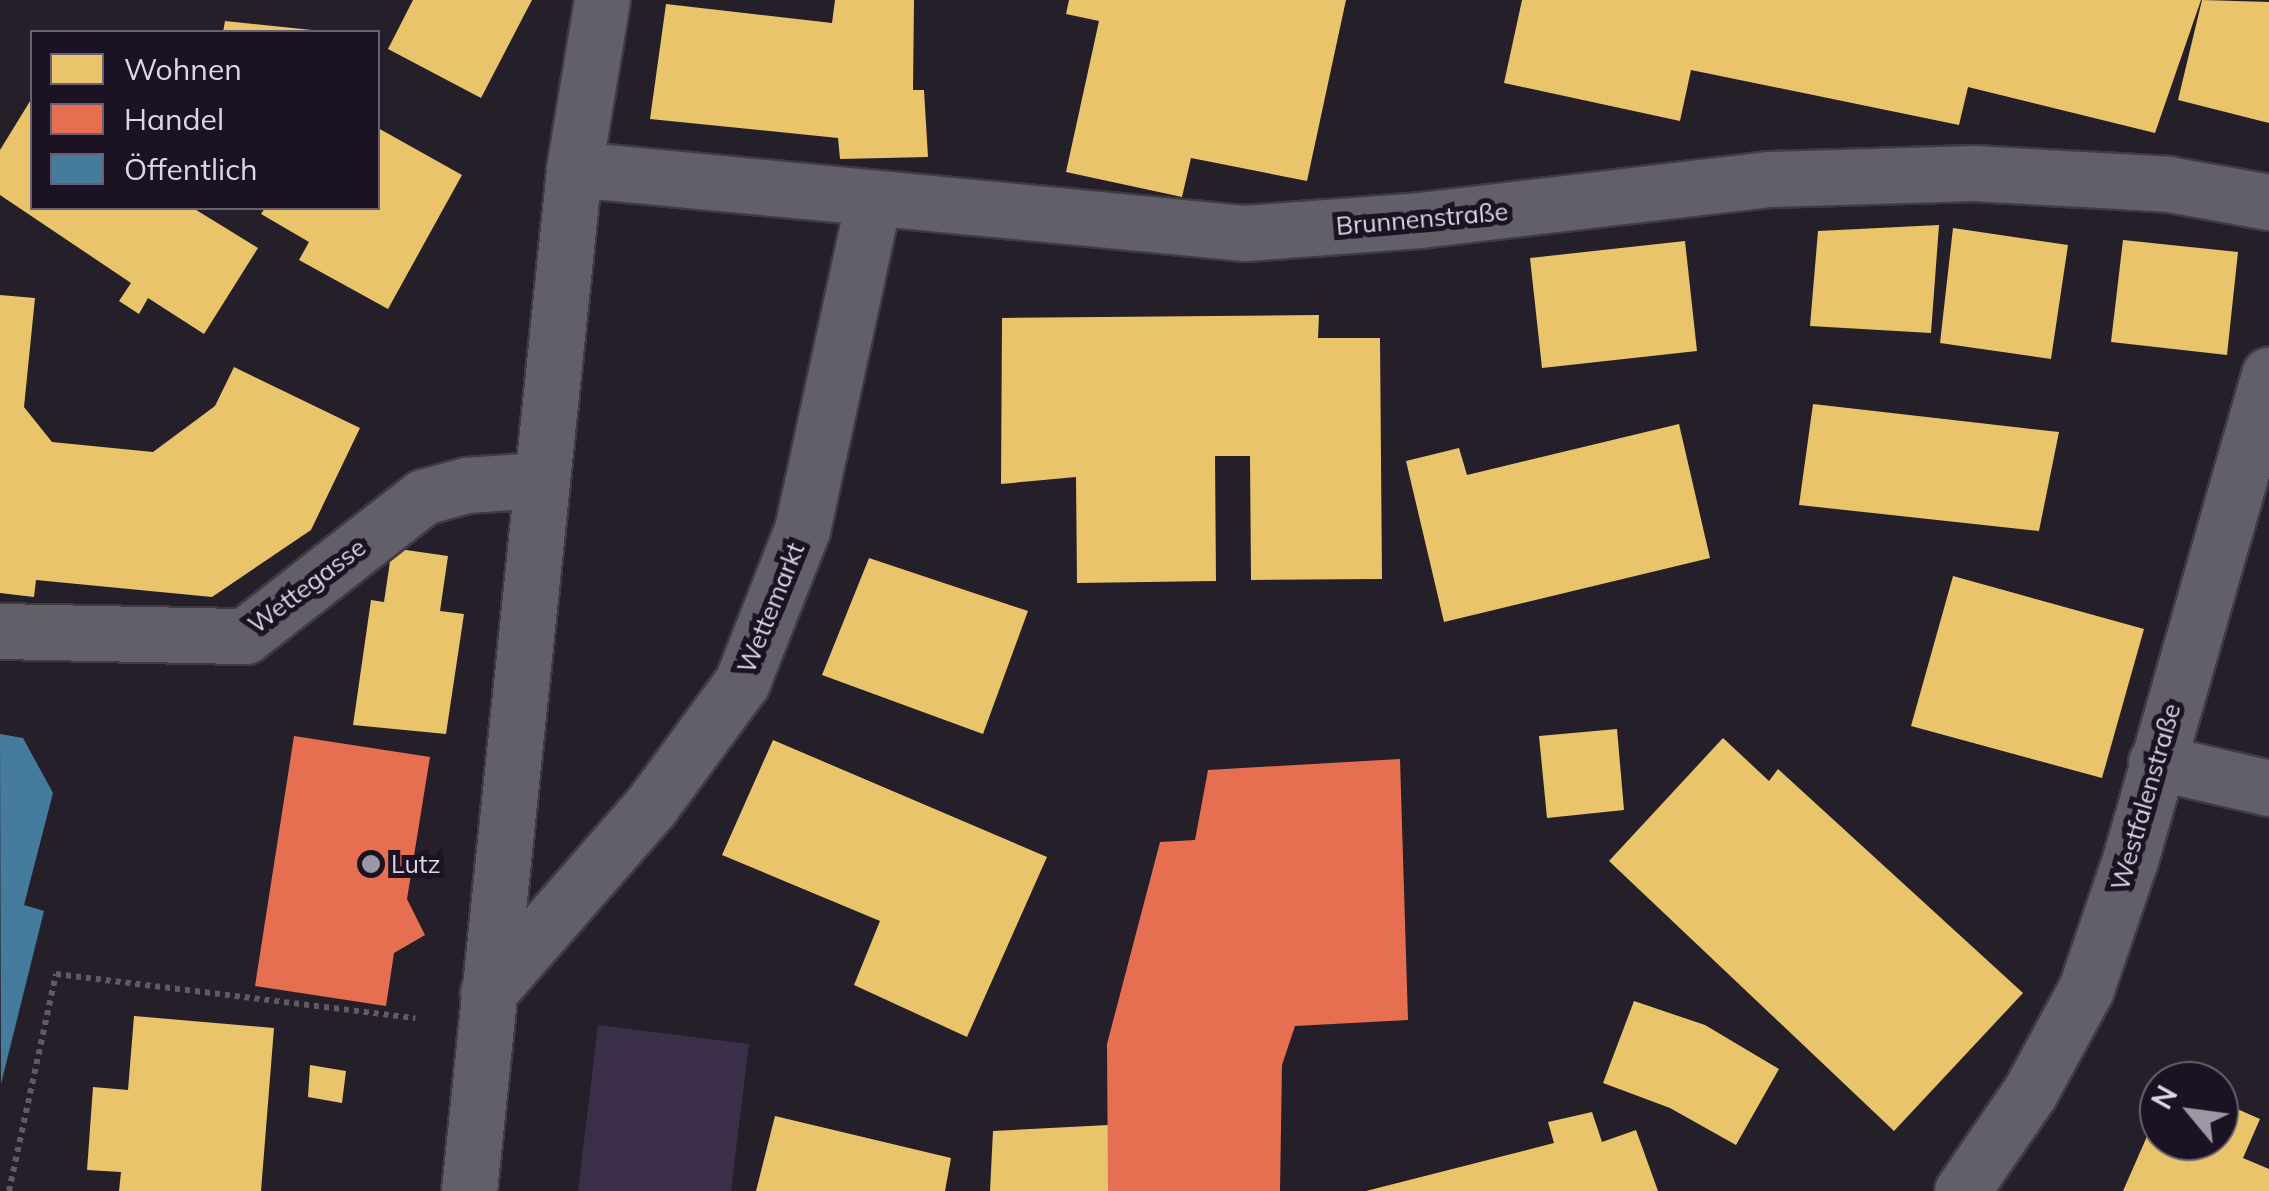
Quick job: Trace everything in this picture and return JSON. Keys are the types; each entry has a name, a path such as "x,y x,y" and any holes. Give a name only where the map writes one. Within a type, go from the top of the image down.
{"street":[{"path":"469,1191 539,480 574,169 602,0"},
{"name":"Brunnenstraße","path":"574,169 873,202 1245,233 1440,218 1770,180 1937,174 2168,184 2269,202"},
{"name":"Wettemarkt","path":"487,1010 651,806 742,682 802,530 873,202"},
{"name":"Westfalenstraße","path":"1962,1191 2030,1092 2086,989 2269,375"},
{"name":"Wettegasse","path":"0,631 245,636 424,497 466,485 539,480"},
{"path":"2156,762 2269,788"}],"path":[{"path":"9,1191 56,974 487,1010"}],"shaded area":[{"path":"598,1025 749,1044 731,1191 578,1191"}],"building: Wohnen":[{"path":"413,0 532,0 481,98 388,49"},
{"path":"835,0 914,0 913,90 924,90 928,157 840,159 838,138 650,119 666,4 832,23"},
{"path":"1069,0 1346,0 1307,181 1191,158 1182,197 1066,172 1099,21 1066,14"},
{"path":"1522,0 2201,0 2155,133 1968,87 1959,125 1691,70 1680,121 1504,83"},
{"path":"2202,0 2269,2 2269,123 2178,100"},
{"path":"225,21 312,30 223,30"},
{"path":"30,101 30,210 196,210 258,248 204,334 148,298 139,314 119,301 131,283 0,195 0,150"},
{"path":"380,129 462,175 388,309 299,260 309,242 261,214 264,210 380,210"},
{"path":"1939,225 1931,333 1810,326 1818,231"},
{"path":"1953,228 2068,245 2051,359 1940,343"},
{"path":"2123,240 2238,252 2227,355 2111,342"},
{"path":"1685,241 1697,351 1542,368 1530,258"},
{"path":"0,295 35,298 24,407 52,442 153,452 215,406 234,367 360,428 311,530 212,597 36,580 34,597 0,593"},
{"path":"1319,315 1318,338 1380,338 1382,579 1251,580 1250,456 1215,456 1216,581 1077,583 1076,477 1001,484 1002,318"},
{"path":"1813,404 2059,432 2039,531 1799,505"},
{"path":"1679,424 1710,558 1444,622 1406,461 1459,448 1467,475"},
{"path":"392,548 448,556 440,611 464,614 446,734 353,725 371,600 384,602"},
{"path":"869,558 1028,611 983,734 822,675"},
{"path":"1953,576 2144,629 2102,778 1911,726"},
{"path":"1617,729 1624,810 1547,818 1539,736"},
{"path":"1723,738 1769,781 1778,769 2023,993 1894,1131 1609,861"},
{"path":"773,740 1047,857 967,1037 854,985 880,921 722,855"},
{"path":"1634,1001 1705,1025 1779,1069 1736,1145 1670,1108 1603,1083"},
{"path":"134,1016 274,1028 261,1191 119,1191 121,1172 87,1170 93,1087 128,1090"},
{"path":"310,1065 346,1071 342,1103 308,1097"},
{"path":"2239,1110 2260,1119 2243,1158 2269,1169 2269,1191 2123,1191 2139,1155 2139,1161 2239,1161"},
{"path":"1592,1112 1602,1142 1636,1130 1658,1191 1366,1191 1554,1143 1548,1122"},
{"path":"775,1116 951,1158 945,1191 756,1191"},
{"path":"1108,1125 1108,1191 990,1191 993,1131"}],"building: Handel":[{"path":"294,736 430,757 407,899 425,935 394,953 386,1006 255,986"},
{"path":"1400,759 1408,1020 1295,1026 1282,1065 1280,1191 1108,1191 1107,1044 1160,842 1195,840 1208,770"}],"building: Öffentlich":[{"path":"0,734 23,738 53,793 24,905 44,911 1,1084"}],"place":[{"name":"Lutz","path":"371,864"}]}
